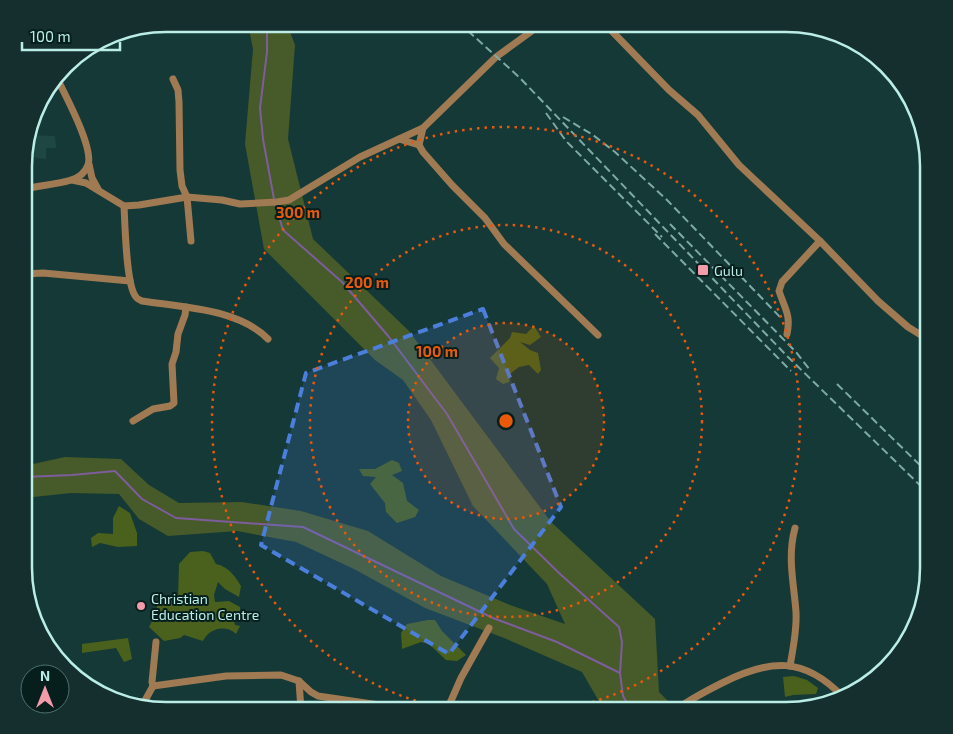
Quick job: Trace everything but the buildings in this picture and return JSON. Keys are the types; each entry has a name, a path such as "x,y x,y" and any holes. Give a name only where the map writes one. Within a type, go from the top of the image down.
{"street":[{"path":"72,180 86,183 124,206 187,197 222,200 240,204 289,200 360,157 423,128 496,57 530,33"},
{"path":"613,33 669,90 698,115 738,165 820,241 908,328 920,335"},
{"path":"173,79 178,90 180,102 180,170 182,186 187,197 191,241"},
{"path":"60,85 83,137 88,152 92,178 98,190"},
{"path":"423,128 419,145 423,152 446,179 485,218 504,244 598,335"},
{"path":"399,139 419,145"},
{"path":"32,188 72,180 84,173 89,164"},
{"path":"124,206 130,282 134,296 142,302 201,309 248,323 258,329 268,339"},
{"path":"788,334 788,312 779,291 782,282 820,241"},
{"path":"32,274 43,273 130,282"},
{"path":"133,421 152,409 170,406 174,403 172,369 178,345 178,334 186,307"},
{"path":"790,666 796,629 791,568 792,541 795,528"},
{"path":"451,701 461,678 489,628"},
{"path":"146,700 153,686 156,642"},
{"path":"686,702 751,670 774,665 800,668 818,676 837,692"},
{"path":"153,686 226,676 281,675 299,680 318,696 354,701"},
{"path":"299,680 300,701"}],"highlighted area":[{"path":"483,309 561,507 449,654 261,545 306,373"}],"shaded area":[{"path":"36,135 55,136 56,148 46,148 46,159 33,157"}],"green space":[{"path":"250,32 290,32 295,45 288,139 313,239 409,331 551,522 655,619 659,692 669,702 599,702 582,672 504,638 425,608 354,569 296,542 237,531 168,536 139,519 119,494 71,493 33,497 33,464 65,457 121,459 149,485 179,503 242,502 301,511 368,531 441,576 510,605 565,624 547,584 473,506 431,420 403,380 375,360 264,249 245,144 253,49"},
{"path":"534,326 541,337 530,345 520,342 530,350 538,353 541,370 538,374 529,365 519,367 510,374 509,382 503,384 496,379 499,368 490,358 510,338 512,332 526,334"},
{"path":"392,460 399,463 402,471 392,475 403,483 407,501 419,510 415,517 397,523 386,512 385,503 370,484 376,477 363,476 359,469 375,469"},
{"path":"119,506 130,513 137,533 137,546 118,547 100,543 92,547 91,538 98,533 113,534 113,518"},
{"path":"203,551 210,553 216,564 231,572 241,586 239,597 225,589 218,582 214,595 215,602 229,601 240,607 240,615 233,616 235,625 240,626 236,634 223,628 213,630 203,641 184,635 180,638 164,641 149,627 155,615 159,598 178,599 179,564 190,552"},
{"path":"435,620 442,631 466,655 457,661 446,660 429,644 421,642 402,649 401,633 407,624"},
{"path":"128,638 132,659 124,662 116,648 82,653 82,644"},
{"path":"794,676 807,680 818,688 816,694 785,697 783,677"}],"waterway":[{"path":"267,32 267,52 260,108 263,139 274,199"},
{"path":"275,204 283,230 342,282 389,337 447,414 514,529 619,627 622,642 620,673 623,696 626,702"},
{"path":"33,477 115,471 142,499 176,518 303,527 493,618 557,642 620,673"}],"railway":[{"path":"470,32 519,77 787,356 920,485"},
{"path":"546,113 566,141 662,237"},
{"path":"563,117 593,135 615,152 667,200 781,318"},
{"path":"670,224 796,352 810,370"},
{"path":"655,234 791,371"},
{"path":"837,384 920,465"}],"place":[{"name":"Gulu","path":"703,270"},
{"name":"Christian Education Centre","path":"141,606"}]}
